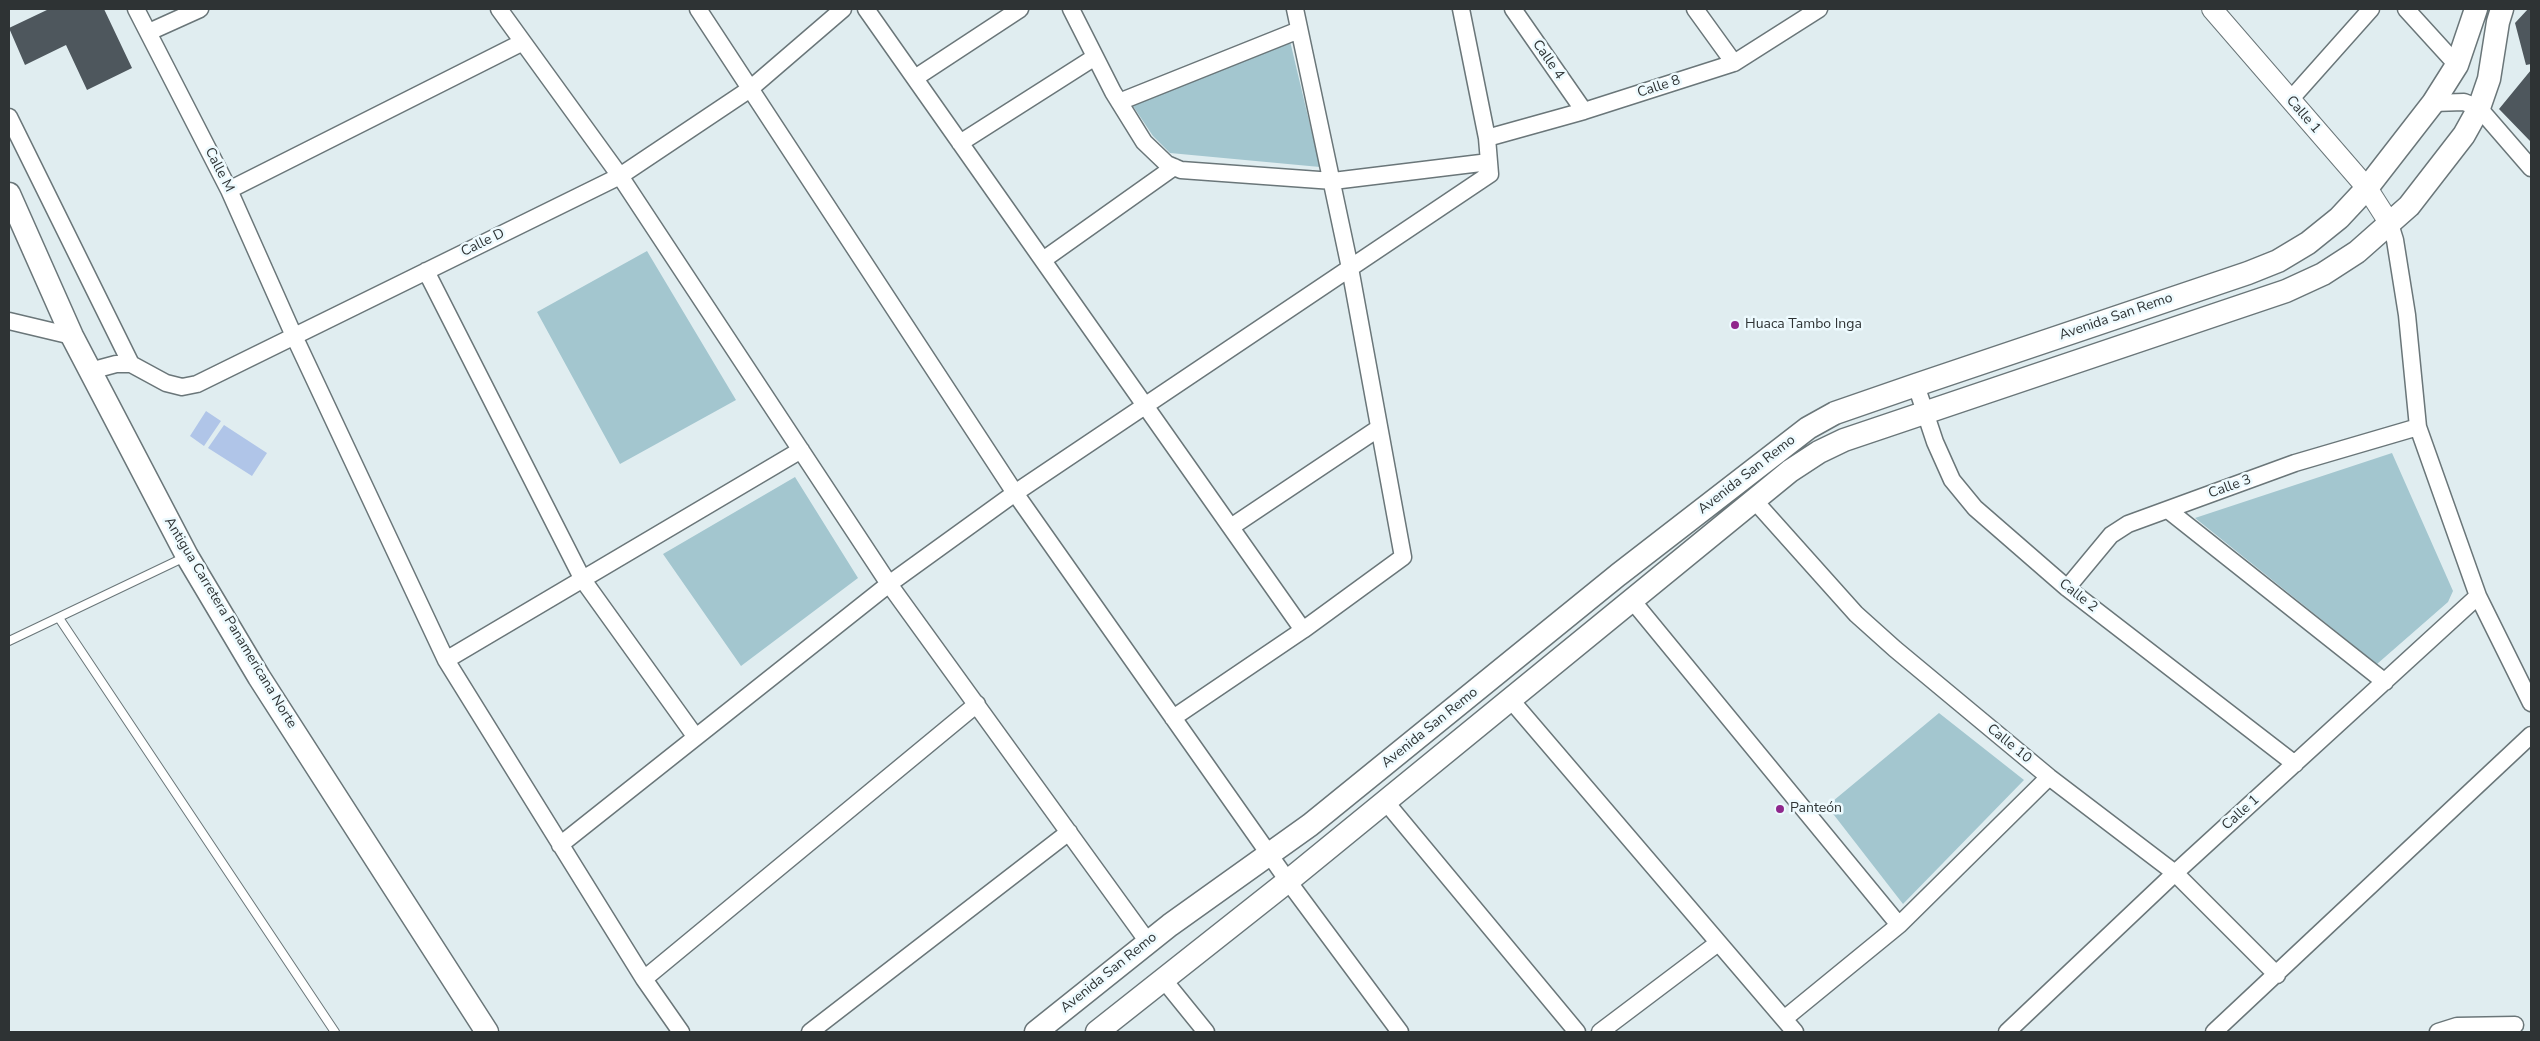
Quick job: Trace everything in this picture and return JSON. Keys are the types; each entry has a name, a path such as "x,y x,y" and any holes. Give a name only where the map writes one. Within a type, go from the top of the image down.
{"main road":[{"name":"Avenida San Remo","path":"1036,1032 1148,942 1225,884 1270,856 1310,825 1618,574 1808,428 1835,413 2248,273 2278,261 2308,243 2339,218 2366,188 2433,102 2457,65 2476,9"},
{"name":"Avenida San Remo","path":"1097,1032 1288,881 1790,471 1819,452 1844,440 2286,291 2323,274 2357,252 2390,224 2435,174 2464,135 2479,108 2489,79 2498,22 2502,9"},
{"name":"Antigua Carretera Panamericana Norte","path":"9,194 72,336 187,556 259,677 487,1032"}],"street":[{"name":"Calle M","path":"136,9 229,190 294,336 446,660 644,979 681,1032"},
{"path":"148,32 200,9"},
{"path":"499,9 620,176 889,584 1148,942"},
{"path":"698,9 1015,493 1270,856 1400,1032"},
{"name":"Calle D","path":"131,364 182,388 197,384 620,176 750,89 843,9"},
{"path":"866,9 1303,630"},
{"path":"915,78 1020,9"},
{"path":"1071,9 1119,102 1144,142 1167,164 1181,170 1333,181 1489,162"},
{"path":"1173,718 1303,630 1403,557 1333,181 1295,9"},
{"path":"560,845 889,584 1015,493 1146,407 1490,174 1488,138 1461,9"},
{"name":"Calle 4","path":"1513,9 1584,111"},
{"path":"1695,9 1734,62"},
{"name":"Calle 8","path":"1488,138 1584,111 1734,62 1819,9"},
{"name":"Calle 1","path":"2212,9 2366,188 2390,224"},
{"path":"2290,100 2371,9"},
{"path":"2406,9 2457,65"},
{"path":"1119,102 1299,30"},
{"path":"229,190 523,42"},
{"path":"960,143 1095,57"},
{"path":"2433,102 2464,102 2479,108 2531,168"},
{"path":"9,117 131,364 116,364 90,371"},
{"path":"1043,260 1174,167"},
{"path":"2390,224 2395,240 2407,315 2418,427 2478,596 2531,702"},
{"path":"426,271 583,580 695,736"},
{"path":"9,321 72,336"},
{"name":"Calle 2","path":"1916,385 1935,442 1952,480 1975,508 2067,588 2295,764"},
{"name":"Calle 3","path":"2067,588 2111,535 2128,524 2295,463 2418,427"},
{"path":"1231,527 1379,428"},
{"path":"446,660 801,450"},
{"name":"Calle 10","path":"1754,500 1863,620 1895,650 2049,777 2175,873 2277,975"},
{"path":"2168,510 2385,682"},
{"name":"Calle 1","path":"2007,1032 2175,873 2478,596"},
{"path":"1631,599 1899,925"},
{"path":"1510,699 1795,1032"},
{"path":"644,979 977,704"},
{"path":"2214,1032 2531,736"},
{"path":"1784,1019 1899,925 2049,777"},
{"path":"1385,800 1578,1032"},
{"path":"810,1032 1069,832"},
{"path":"1600,1032 1718,942"},
{"path":"1163,978 1206,1032"},
{"path":"2438,1032 2457,1026 2515,1026"}],"lane":[{"path":"9,640 187,556"},
{"path":"59,618 335,1032"}],"shaded area":[{"path":"1290,41 1320,167 1170,153 1153,136 1131,103"},
{"path":"647,251 736,400 620,464 537,312"},
{"path":"206,411 221,421 204,446 190,436"},
{"path":"224,425 267,453 252,476 208,448"},
{"path":"2392,453 2453,591 2448,602 2377,664 2195,518"},
{"path":"795,477 858,578 741,666 663,554"},
{"path":"1939,713 2024,780 1903,904 1827,806"}],"building":[{"path":"49,9 104,9 132,68 87,90 66,45 25,65 9,28"},
{"path":"2528,9 2531,9 2531,64 2526,65 2515,23"},
{"path":"2531,70 2531,142 2499,109"}],"place":[{"name":"Huaca Tambo Inga","path":"1735,325"},
{"name":"Panteón","path":"1780,809"}]}
